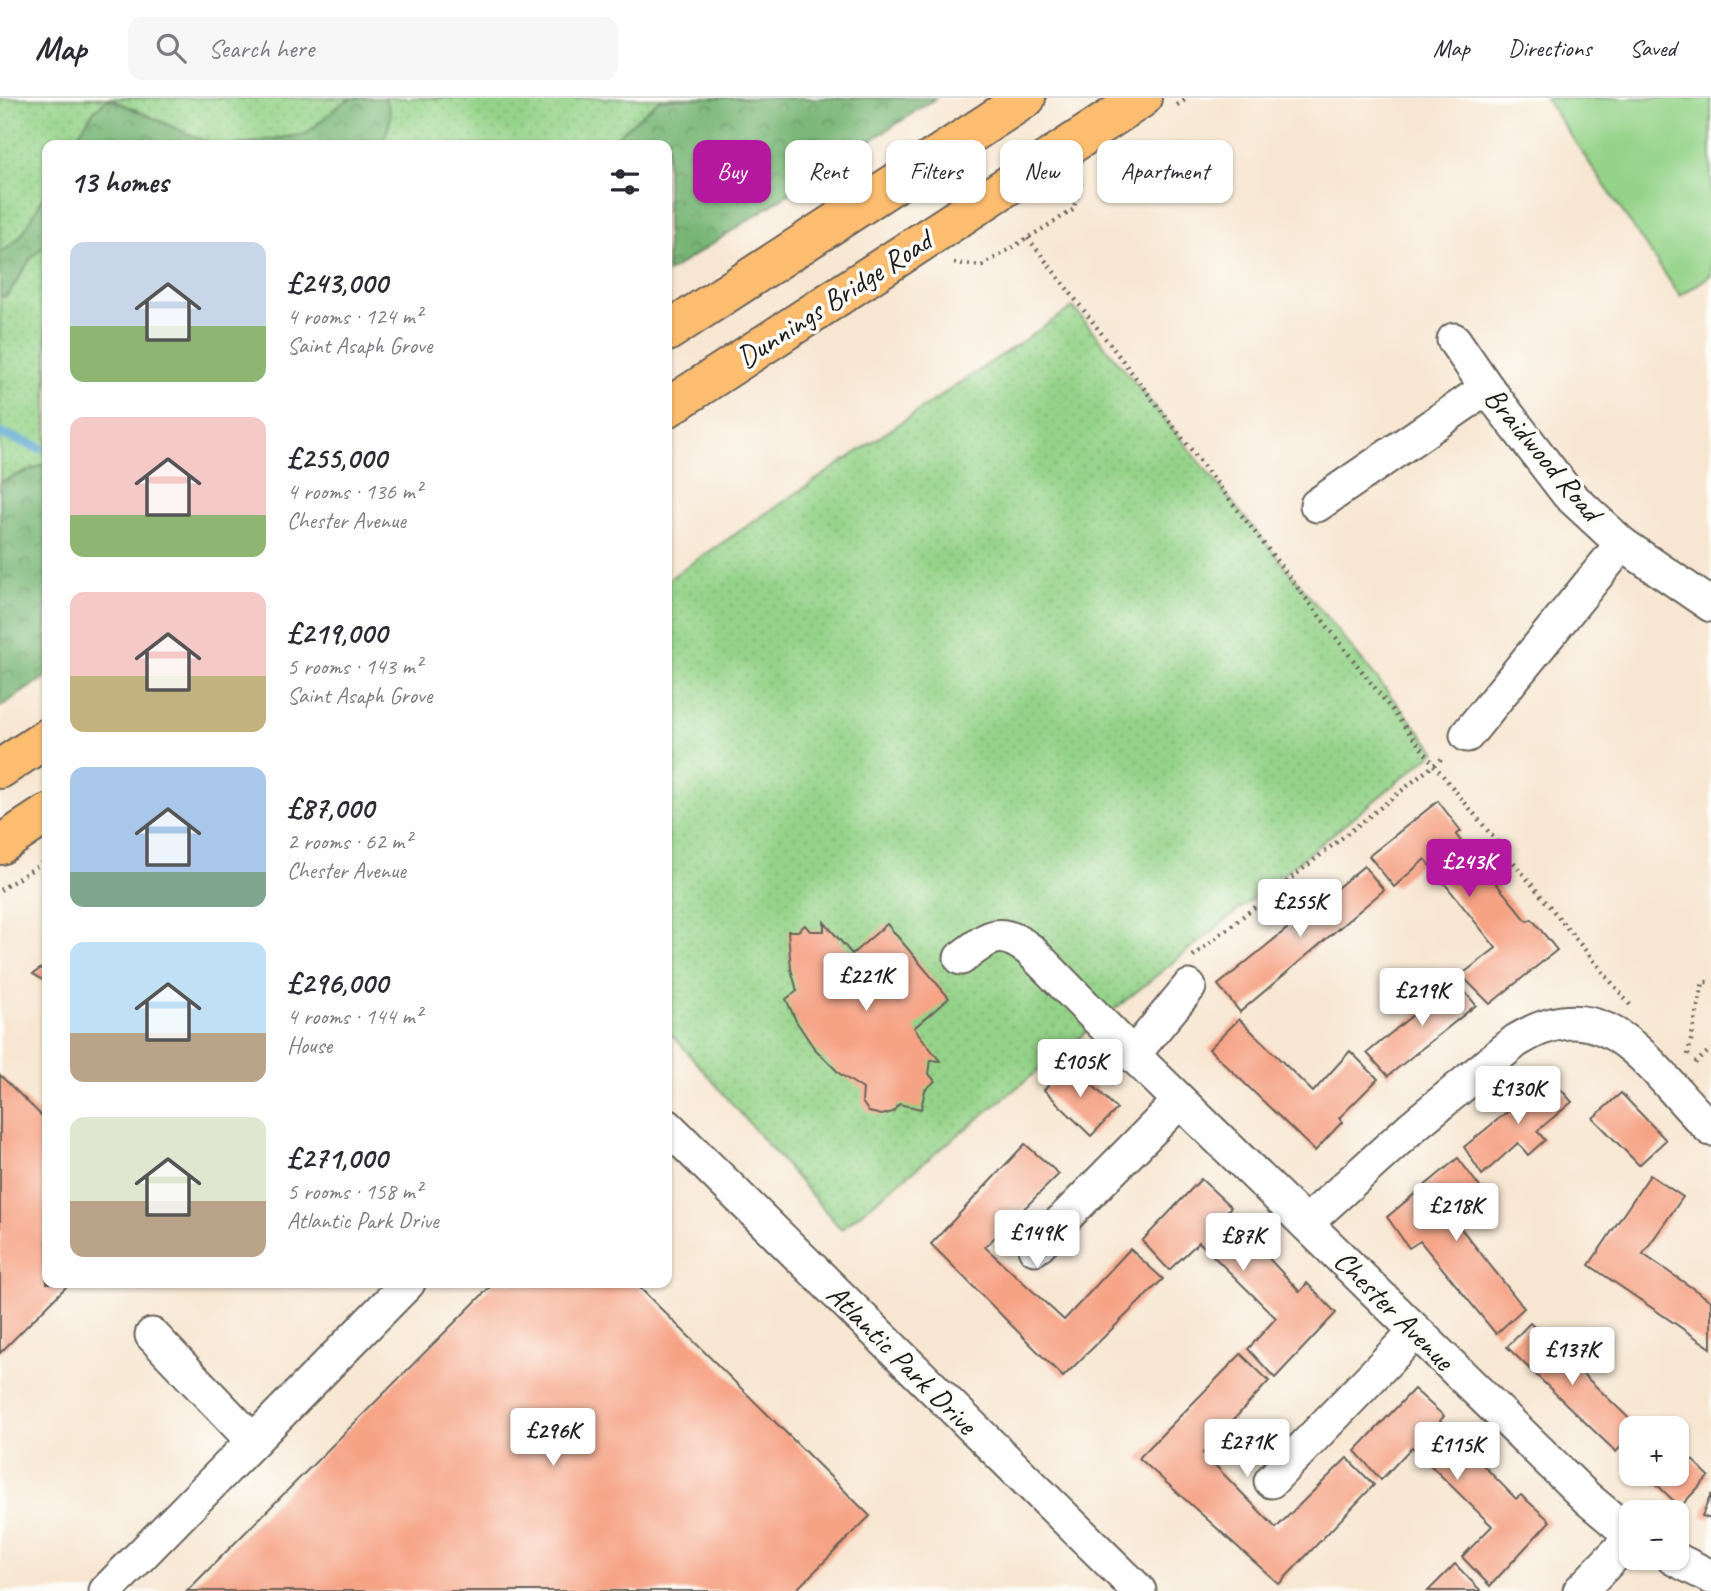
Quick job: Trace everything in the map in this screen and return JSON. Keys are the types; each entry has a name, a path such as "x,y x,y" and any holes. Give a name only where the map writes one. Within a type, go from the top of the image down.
{"highway":[{"path":"672,329 1026,98"},
{"name":"Dunnings Bridge Road","path":"672,405 1142,98"},
{"path":"0,769 42,741"},
{"path":"0,845 42,817"}],"street":[{"name":"Braidwood Road","path":"1454,340 1568,494 1622,544 1711,605"},
{"path":"1317,505 1487,388"},
{"path":"1466,735 1622,544"},
{"name":"Chester Avenue","path":"961,958 994,936 1014,938 1030,950 1179,1102 1588,1499 1619,1526"},
{"path":"1133,1055 1187,974"},
{"path":"1306,1223 1413,1126 1516,1041 1548,1025 1585,1024 1605,1028 1677,1079 1711,1129"},
{"path":"1035,1248 1179,1102"},
{"name":"Atlantic Park Drive","path":"672,1131 1139,1591"},
{"path":"106,1591 398,1288"},
{"path":"1271,1481 1415,1332"},
{"path":"152,1335 253,1441"},
{"path":"1580,1591 1619,1549"},
{"path":"1689,1566 1711,1577"}],"path":[{"path":"1028,238 1435,766 1636,1012"},
{"path":"1187,974 1435,766 1466,735"},
{"path":"1677,1079 1703,982 1711,982"},
{"path":"1677,1079 1711,1049"}],"green space":[{"path":"0,98 893,98 672,144 672,140 42,140 42,665 0,694"},
{"path":"352,98 384,98 390,113 390,123 384,139 268,140 306,134"},
{"path":"936,98 871,140 785,140 785,196 672,270 672,140 613,140 659,100"},
{"path":"1545,98 1711,98 1711,275 1680,296"},
{"path":"106,100 113,100 202,140 74,140 94,111"},
{"path":"42,198 42,248 32,257 7,296 0,296 0,251 15,242"},
{"path":"1073,307 1436,751 841,1229 672,1035 672,577"},
{"path":"42,465 42,679 0,707 0,482"}],"building":[{"path":"1438,801 1461,831 1456,835 1527,921 1532,919 1557,950 1490,1004 1461,975 1496,948 1425,859 1394,887 1369,856"},
{"path":"1364,866 1384,890 1240,1012 1218,985"},
{"path":"824,922 852,954 887,924 949,998 914,1028 940,1061 931,1060 929,1074 935,1081 925,1090 921,1109 899,1104 893,1112 882,1115 869,1112 862,1102 863,1089 840,1074 814,1048 796,1021 786,999 797,991 791,969 788,931 798,931 805,925 810,931 824,931"},
{"path":"42,968 42,980 33,974"},
{"path":"1455,980 1476,1005 1388,1076 1367,1053"},
{"path":"1239,1019 1313,1092 1350,1051 1378,1079 1339,1118 1342,1122 1315,1151 1209,1049"},
{"path":"1070,1063 1117,1109 1091,1136 1044,1090"},
{"path":"0,1075 42,1116 42,1288 65,1288 0,1353"},
{"path":"1550,1077 1572,1102 1537,1131 1545,1140 1528,1155 1518,1143 1482,1175 1464,1147"},
{"path":"1621,1093 1666,1140 1639,1165 1593,1118"},
{"path":"1025,1144 1059,1174 985,1247 1064,1320 1130,1249 1163,1279 1063,1377 931,1244"},
{"path":"1458,1158 1482,1190 1452,1217 1524,1308 1496,1334 1420,1241 1409,1248 1387,1217"},
{"path":"1650,1175 1683,1197 1643,1254 1711,1301 1711,1348 1589,1265"},
{"path":"1201,1179 1231,1207 1226,1212 1300,1292 1307,1283 1336,1313 1275,1378 1248,1349 1276,1318 1199,1242 1169,1270 1142,1241"},
{"path":"489,1288 640,1288 870,1516 795,1591 187,1591"},
{"path":"1530,1323 1627,1416 1619,1416 1619,1449 1616,1452 1507,1347"},
{"path":"1241,1354 1269,1381 1203,1453 1276,1528 1347,1458 1374,1485 1279,1584 1139,1458"},
{"path":"1414,1389 1444,1416 1440,1421 1516,1499 1521,1495 1550,1521 1490,1586 1462,1557 1492,1526 1412,1447 1381,1480 1355,1451"},
{"path":"1689,1457 1709,1476 1687,1500 1673,1500 1658,1486 1689,1486"},
{"path":"1711,1494 1711,1519 1702,1516"},
{"path":"1455,1564 1481,1591 1428,1591"}],"waterway":[{"path":"0,433 40,448"}]}
